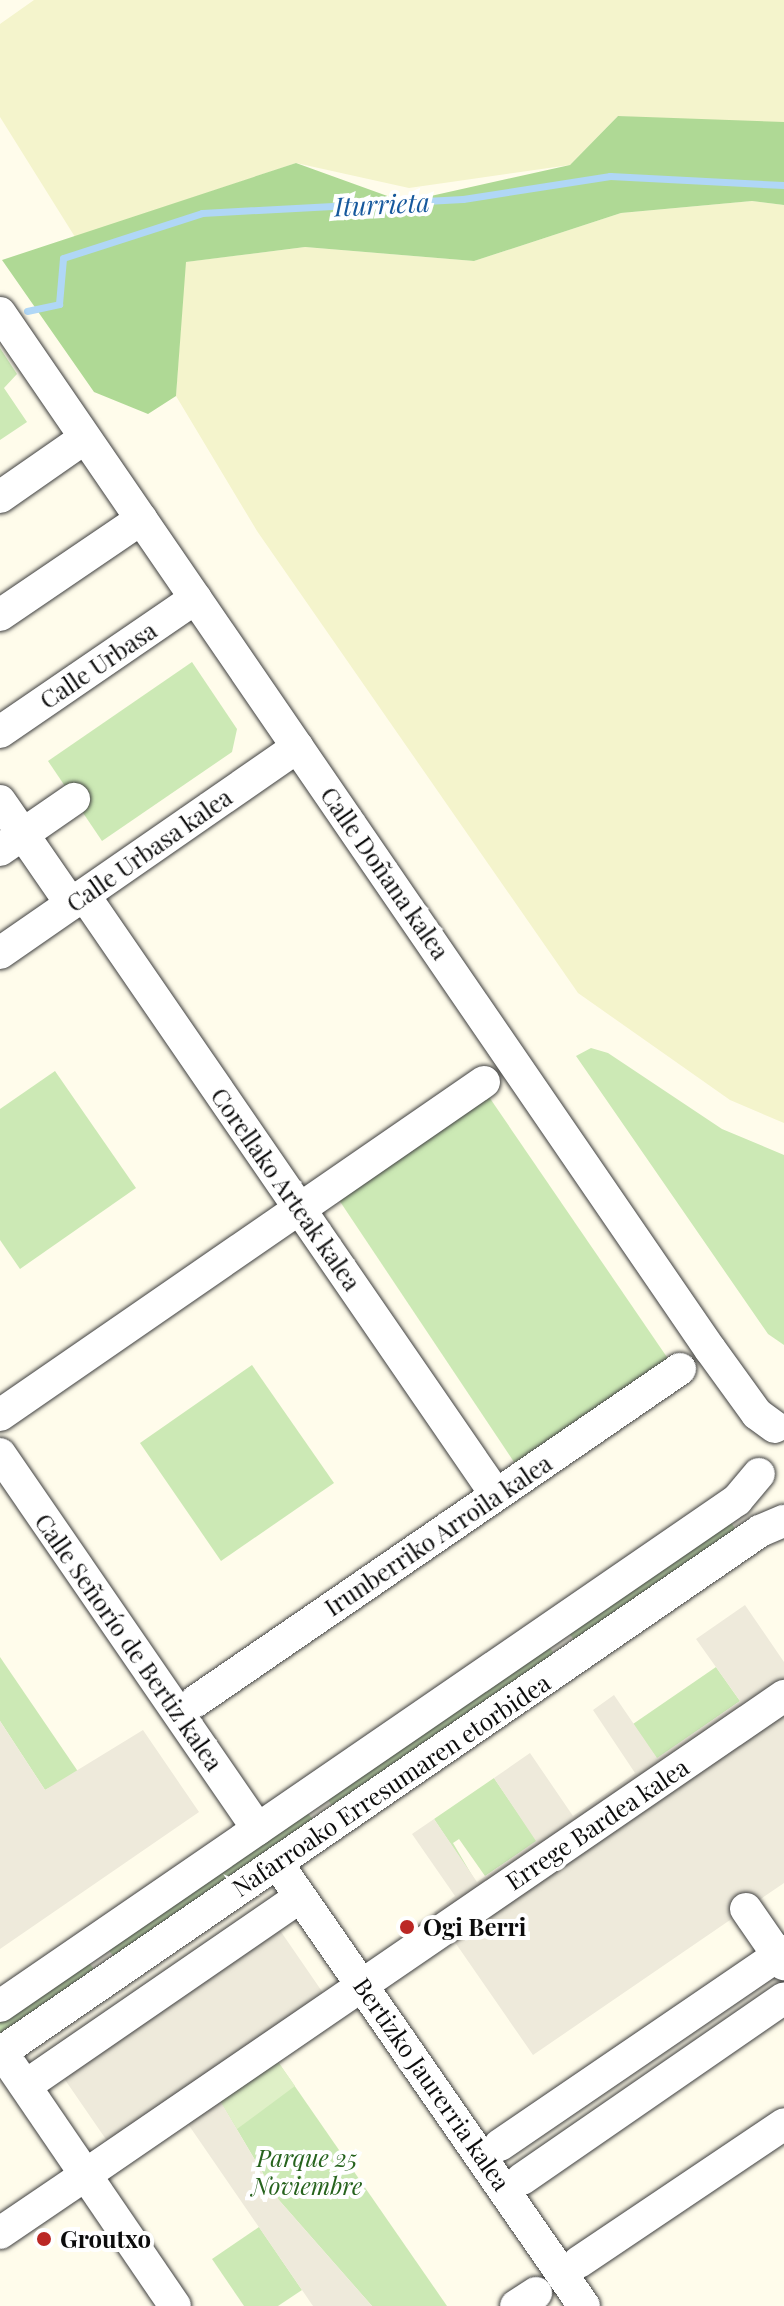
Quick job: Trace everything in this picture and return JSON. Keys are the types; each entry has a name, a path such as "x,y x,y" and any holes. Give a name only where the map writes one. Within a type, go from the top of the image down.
{"street":[{"name":"Calle Doñana kalea","path":"0,313 710,1349 757,1414 780,1424"},
{"path":"0,497 85,438"},
{"path":"0,615 141,519"},
{"name":"Calle Urbasa","path":"0,732 196,598"},
{"name":"Calle Urbasa kalea","path":"0,953 298,747"},
{"path":"11,842 74,799"},
{"path":"0,801 11,842 78,899"},
{"name":"Corellako Arteak kalea","path":"78,899 488,1483"},
{"path":"0,1415 484,1082"},
{"name":"Irunberriko Arroila kalea","path":"196,1701 680,1369"},
{"path":"780,1424 762,1453 759,1474 768,1500 784,1519"},
{"name":"Calle Señorío de Bertiz kalea","path":"0,1454 258,1829"},
{"name":"Nafarroako Erresumaren etorbidea","path":"0,2006 737,1500 759,1474"},
{"name":"Nafarroako Erresumaren etorbidea","path":"1,2052 760,1531 784,1519"},
{"name":"Errege Bardea kalea","path":"0,2233 784,1696"},
{"name":"Bertizko Jaurerria kalea","path":"277,1863 584,2306"},
{"name":"Nafarroako Erresumaren etorbidea","path":"31,2082 296,1900"},
{"path":"500,2145 782,1957 746,1909"},
{"path":"522,2179 784,1998"},
{"path":"1,2052 175,2306"},
{"path":"587,2086 610,2118"},
{"path":"579,2262 784,2124"}],"green space":[{"path":"34,0 784,0 784,128 618,116 570,165 409,188 296,163 75,237 0,117 0,24"},
{"path":"618,116 784,122 784,205 752,201 621,213 474,261 305,247 186,262 176,396 148,414 94,392 2,260 296,163 404,202 570,165"},
{"path":"752,201 784,205 784,1123 730,1100 578,993 257,531 176,396 185,262 305,247 474,261 621,213"},
{"path":"0,348 17,374 4,388 27,422 0,440"},
{"path":"192,662 237,729 232,752 102,841 48,761"},
{"path":"591,1048 608,1053 722,1129 784,1155 784,1345 768,1334 576,1056"},
{"path":"55,1071 136,1188 20,1269 0,1240 0,1109"},
{"path":"485,1091 673,1366 520,1471 335,1194"},
{"path":"252,1365 334,1483 221,1561 140,1443"},
{"path":"730,1521 736,1530 575,1641 568,1632"},
{"path":"548,1645 555,1655 332,1806 327,1798"},
{"path":"0,1657 79,1773 45,1790 0,1721"},
{"path":"716,1667 740,1701 657,1759 633,1724"},
{"path":"494,1778 537,1841 485,1876 459,1839 453,1843 476,1882 434,1819"},
{"path":"307,1812 313,1820 114,1957 107,1948"},
{"path":"88,1961 95,1971 0,2035 0,2021"},
{"name":"Parque 25 Noviembre","path":"276,2059 447,2306 372,2306 278,2199 219,2099"},
{"path":"276,2059 295,2086 237,2129 219,2099"},
{"path":"259,2227 302,2290 278,2306 244,2306 212,2259"}],"shaded area":[{"path":"745,1605 784,1662 784,1883 533,2055 434,1912 455,1896 412,1834 434,1819 477,1882 536,1841 494,1778 530,1753 573,1816 605,1794 635,1773 593,1710 614,1695 657,1758 740,1701 696,1639"},
{"path":"0,1721 45,1790 143,1730 199,1812 0,1949"},
{"path":"277,1926 341,2019 219,2099 278,2199 372,2306 313,2306 188,2124 125,2167 61,2074"}],"waterway":[{"name":"Iturrieta","path":"27,311 59,304 63,258 202,213 463,199 610,176 784,185"}],"place":[{"name":"Ogi Berri","path":"407,1927"},
{"name":"Groutxo","path":"44,2239"}]}
